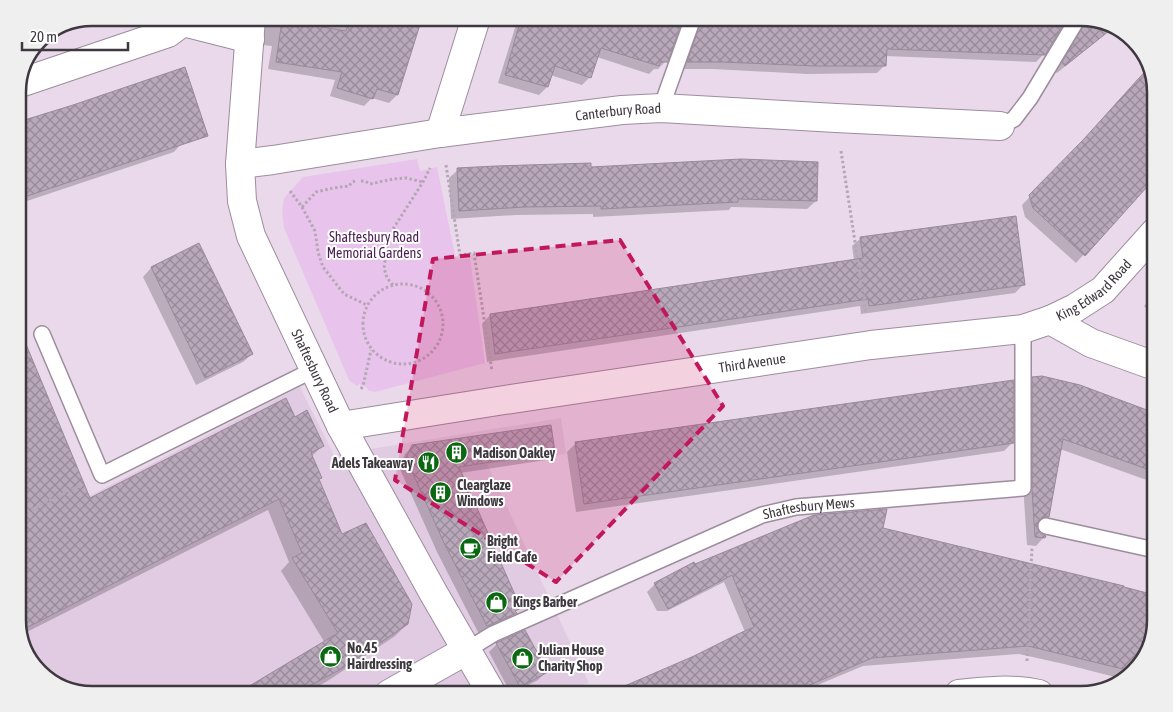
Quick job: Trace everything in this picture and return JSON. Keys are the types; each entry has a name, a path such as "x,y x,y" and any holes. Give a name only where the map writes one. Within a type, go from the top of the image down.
{"street":[{"path":"27,81 168,33 178,26"},
{"path":"228,26 251,28"},
{"path":"442,142 474,26"},
{"name":"Shaftesbury Road","path":"251,28 240,164 242,201 252,236 341,426 487,686"},
{"name":"Canterbury Road","path":"240,164 442,142 622,110 661,108 1000,126"},
{"name":"King Edward Road","path":"1050,320 1075,308 1103,290 1147,241"},
{"path":"1050,320 1091,343 1147,363"},
{"name":"Third Avenue","path":"341,426 871,345 1023,329 1050,320"},
{"path":"402,686 467,650"}],"lane":[{"path":"661,108 690,26"},
{"path":"1000,126 1014,119 1073,26"},
{"name":"Shaftesbury Mews","path":"467,650 493,634 762,516 796,507 1023,488 1023,329"},
{"path":"42,334 102,475 315,369"},
{"path":"1046,526 1147,548"}],"path":[{"path":"836,118 871,345"},
{"path":"393,285 387,278 384,268 387,247 393,229 423,182 442,142"},
{"path":"442,142 460,255 474,253 488,355 498,401"},
{"path":"273,160 315,231 318,252 323,267 344,294 367,305"},
{"path":"302,207 316,192 349,186 352,182 358,180 370,184 406,178 423,182"},
{"path":"406,284 419,287 430,294 438,304 443,317 438,343 420,361 406,364 393,363 381,358 371,349 365,339 363,316 367,305 382,289 393,285 406,284"},
{"path":"26,512 102,475"},
{"path":"1032,543 1032,686"}],"highlighted area":[{"path":"620,240 723,406 556,582 395,480 433,259"}],"shaded area":[{"path":"300,387 334,455 561,418 566,454 487,464 589,683 580,686 92,686 75,684 59,677 49,669 37,656 30,641 26,624 26,529"}],"green space":[{"name":"Shaftesbury Road Memorial Gardens","path":"417,159 420,171 437,167 456,260 470,258 485,363 375,392 367,390 368,388 359,384 357,386 349,380 284,228 282,211 284,198 303,177"}],"building":[{"path":"281,26 317,26 346,31 348,26 420,26 398,95 377,89 373,99 337,88 342,72 276,62"},
{"path":"519,26 680,26 668,62 660,62 659,66 601,48 591,78 555,66 548,87 505,75"},
{"path":"699,26 1062,26 1045,55 887,49 886,66 687,62"},
{"path":"1083,26 1098,28 1108,32 1065,66 1062,62"},
{"path":"185,67 208,136 26,196 26,120"},
{"path":"1144,72 1147,88 1147,187 1085,256 1033,208 1029,195 1083,140"},
{"path":"741,159 818,162 817,201 738,199 738,202 601,209 601,206 525,207 459,211 457,168 591,163 591,167"},
{"path":"1016,216 1025,285 869,306 868,299 495,354 490,314 863,258 860,237"},
{"path":"199,243 253,354 205,378 151,267"},
{"path":"26,344 90,498 286,398 295,417 307,410 324,446 311,453 322,478 319,479 342,534 366,523 412,604 408,624 341,669 309,686 249,686 338,633 292,558 302,553 279,499 27,628"},
{"path":"1042,376 1080,385 1147,410 1147,469 1063,439 1049,517 1043,517 1037,524 1037,529 1046,536 1045,538 1035,537 1032,490 1032,377"},
{"path":"1014,380 1014,443 584,504 575,442"},
{"path":"551,425 555,452 459,467 521,608 515,611 517,613 487,626 444,543 406,458 412,445"},
{"path":"887,509 883,528 1147,593 1147,620 1142,645 1133,660 1124,669 1028,646 872,658 807,686 625,686 694,656 754,627 732,575 668,609 654,583 694,562 695,564 814,515"},
{"name":"Julian House Charity Shop","path":"525,630 548,672 519,686 496,643"}],"place":[{"name":"Madison Oakley","path":"457,453"},
{"name":"Adels Takeaway","path":"429,463"},
{"name":"Clearglaze Windows","path":"441,493"},
{"name":"Bright Field Cafe","path":"471,549"},
{"name":"Kings Barber","path":"497,602"},
{"name":"No.45 Hairdressing","path":"331,656"},
{"name":"Julian House Charity Shop","path":"522,658"}]}
